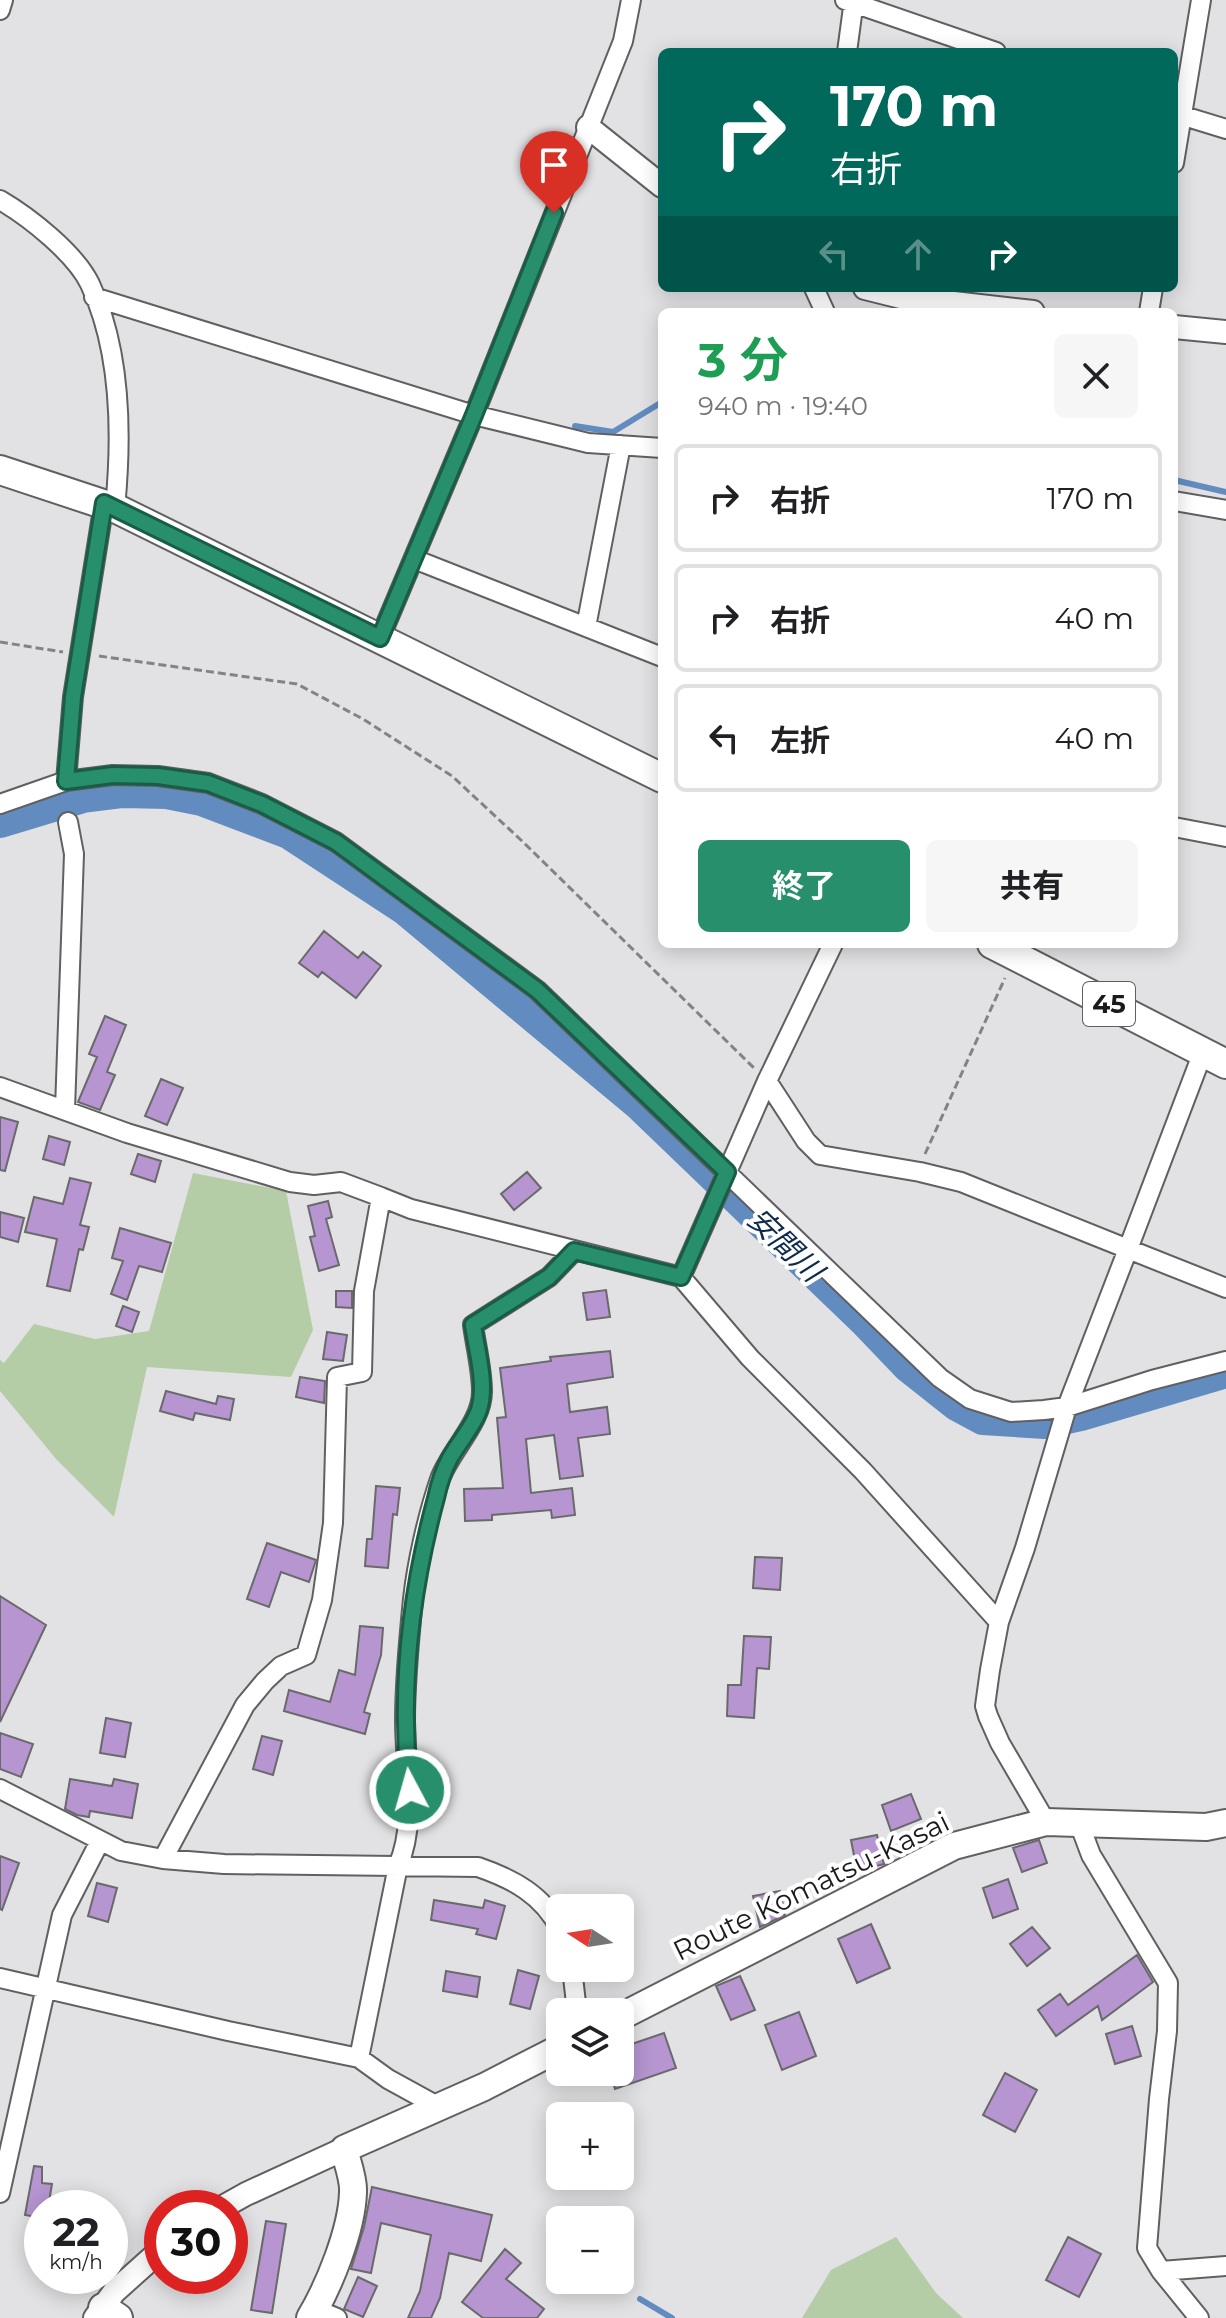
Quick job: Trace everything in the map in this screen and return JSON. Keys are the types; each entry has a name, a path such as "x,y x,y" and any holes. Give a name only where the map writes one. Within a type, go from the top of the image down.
{"main road":[{"path":"0,470 110,506 658,776"},
{"name":"45","path":"1009,948 1215,1058"},
{"name":"Route Komatsu-Kasai","path":"634,2010 954,1846 1046,1822 1206,1827 1226,1823"},
{"path":"321,2315 354,2191 344,2149 546,2055"}],"street":[{"path":"0,10 3,0"},
{"path":"380,638 474,415 623,41 631,0"},
{"path":"1201,0 1178,115 1226,129"},
{"path":"847,48 851,1 985,48"},
{"path":"588,127 658,183"},
{"path":"0,200 59,244 89,282 110,343 119,459 73,697 66,781"},
{"path":"884,292 999,308"},
{"path":"94,297 474,415 588,443 658,448"},
{"path":"1178,327 1226,332"},
{"path":"586,627 621,445"},
{"path":"1178,502 1226,510"},
{"path":"414,559 658,655"},
{"path":"0,804 66,781 113,775 158,776 208,783 262,804 336,842 537,990 723,1179 940,1378 970,1399 1011,1412 1065,1414 1152,1380 1226,1361"},
{"path":"65,1109 74,854 68,822"},
{"path":"1178,828 1226,837"},
{"path":"681,1277 767,1081 831,948"},
{"path":"1046,1822 1000,1743 985,1706 999,1622 1025,1548 1065,1414 1128,1249 1215,1058"},
{"path":"767,1081 806,1141 820,1155 961,1182 1226,1288"},
{"path":"0,1087 127,1133 290,1182 314,1185 341,1182 411,1209 681,1277 750,1358 863,1471 999,1622"},
{"path":"163,1859 245,1705 281,1666 306,1655 322,1600 333,1523 337,1377 362,1372 364,1291 381,1197"},
{"path":"359,2058 398,1866 404,1851 410,1790 405,1745 405,1701 413,1598 441,1479 478,1412 482,1393 473,1325 549,1277 574,1251"},
{"path":"0,1789 121,1851 163,1859 224,1864 478,1867 505,1876 532,1893 546,1908"},
{"path":"1079,1823 1091,1855 1168,1983 1168,2019 1147,2248 1161,2271 1199,2318"},
{"path":"0,2193 62,1915 100,1841"},
{"path":"0,1978 359,2058 388,2079 439,2107"},
{"path":"248,2193 344,2149"},
{"path":"105,2315 114,2292 144,2265"},
{"path":"1161,2271 1226,2266"}],"path":[{"path":"0,642 297,684 363,719 452,776 767,1081"},
{"path":"917,1172 1009,948"}],"green space":[{"path":"193,1173 286,1191 313,1330 291,1377 147,1367 114,1517 57,1460 0,1391 0,1360 4,1363 34,1324 95,1339 149,1331"},
{"path":"896,2237 936,2293 963,2318 802,2318 831,2270"}],"building":[{"path":"324,931 358,958 363,952 381,966 356,998 322,972 318,977 299,963"},
{"path":"105,1016 126,1025 107,1072 115,1075 100,1110 78,1102 97,1057 89,1054"},
{"path":"161,1079 183,1088 167,1125 145,1116"},
{"path":"0,1117 18,1122 5,1171 0,1170"},
{"path":"49,1136 70,1142 64,1165 43,1159"},
{"path":"138,1154 161,1161 155,1182 131,1174"},
{"path":"527,1172 541,1188 514,1210 501,1194"},
{"path":"70,1178 91,1183 80,1225 89,1227 83,1250 79,1249 70,1291 47,1286 57,1239 25,1232 34,1197 63,1204"},
{"path":"328,1201 332,1217 326,1219 339,1265 319,1271 310,1237 315,1236 308,1206"},
{"path":"0,1212 24,1218 18,1242 0,1237"},
{"path":"120,1228 171,1243 162,1272 139,1266 127,1300 111,1294 123,1261 112,1258"},
{"path":"606,1290 610,1317 587,1320 583,1293"},
{"path":"336,1291 352,1291 352,1308 336,1307"},
{"path":"123,1306 139,1312 132,1332 116,1326"},
{"path":"327,1332 347,1335 343,1361 323,1359"},
{"path":"610,1351 613,1377 567,1384 570,1412 607,1407 610,1434 578,1438 583,1476 560,1479 554,1435 526,1439 531,1493 572,1488 575,1515 552,1518 551,1510 492,1515 492,1520 465,1521 464,1489 503,1488 497,1418 506,1417 500,1368 551,1361 550,1357"},
{"path":"300,1377 325,1381 324,1403 296,1397"},
{"path":"166,1391 216,1404 218,1396 234,1399 230,1420 195,1413 193,1420 160,1411"},
{"path":"376,1486 400,1488 397,1515 393,1514 388,1568 365,1566 367,1539 372,1539"},
{"path":"267,1543 316,1560 309,1582 281,1572 269,1607 247,1599"},
{"path":"755,1557 782,1558 780,1590 753,1588"},
{"path":"0,1596 46,1625 0,1722"},
{"path":"360,1626 383,1628 381,1655 364,1712 370,1714 365,1734 284,1711 289,1690 330,1702 339,1670 355,1675"},
{"path":"744,1636 771,1637 769,1669 757,1668 754,1718 727,1716 728,1685 741,1685"},
{"path":"106,1718 131,1723 125,1757 100,1753"},
{"path":"0,1733 33,1744 21,1777 0,1769"},
{"path":"262,1736 282,1741 273,1775 253,1769"},
{"path":"70,1779 112,1786 114,1779 138,1784 132,1818 90,1811 89,1817 65,1809"},
{"path":"911,1794 921,1819 891,1831 882,1805"},
{"path":"877,1835 884,1864 857,1871 851,1840"},
{"path":"1039,1840 1047,1863 1022,1872 1013,1848"},
{"path":"0,1856 19,1863 2,1910 0,1909"},
{"path":"1008,1879 1018,1909 993,1918 983,1888"},
{"path":"97,1883 117,1888 108,1922 88,1916"},
{"path":"780,1891 785,1915 760,1927 753,1896"},
{"path":"434,1900 483,1908 485,1900 505,1906 496,1939 476,1934 478,1929 431,1920"},
{"path":"871,1924 890,1968 857,1983 838,1939"},
{"path":"1032,1927 1050,1948 1027,1966 1010,1944"},
{"path":"1137,1955 1153,1982 1102,2020 1098,2006 1056,2036 1038,2010 1060,1994 1068,2005"},
{"path":"518,1970 539,1976 530,2009 510,2004"},
{"path":"446,1971 480,1977 477,1997 443,1991"},
{"path":"740,1976 755,2010 731,2020 716,1986"},
{"path":"799,2012 816,2056 782,2070 765,2025"},
{"path":"1132,2026 1141,2056 1115,2064 1106,2034"},
{"path":"664,2033 676,2068 634,2082 634,2043"},
{"path":"1005,2073 1037,2090 1015,2132 983,2115"},
{"path":"34,2166 42,2167 42,2183 52,2184 51,2190 30,2190"},
{"path":"372,2187 492,2215 481,2261 449,2253 440,2298 431,2318 408,2318 420,2291 431,2235 381,2223 371,2273 351,2269"},
{"path":"266,2221 286,2224 272,2313 251,2310"},
{"path":"1068,2237 1101,2254 1079,2297 1046,2280"},
{"path":"505,2249 521,2263 506,2279 544,2309 537,2318 483,2318 462,2302"},
{"path":"358,2277 377,2286 363,2317 344,2309"}],"waterway":[{"path":"575,426 613,432 658,404"},
{"path":"1178,481 1226,492"},
{"name":"安間川","path":"0,821 83,796 123,791 167,792 202,799 289,832 405,908 640,1104 909,1366 957,1404 983,1418 1045,1422 1226,1371"},
{"path":"640,2299 672,2318"}],"route":[{"path":"410,1790 405,1745 405,1701 413,1598 441,1479 478,1412 482,1393 473,1325 549,1277 574,1251 681,1277 727,1172 537,990 336,842 262,804 208,783 158,776 113,775 66,781 73,697 104,503 380,638 474,415 554,213"}]}
